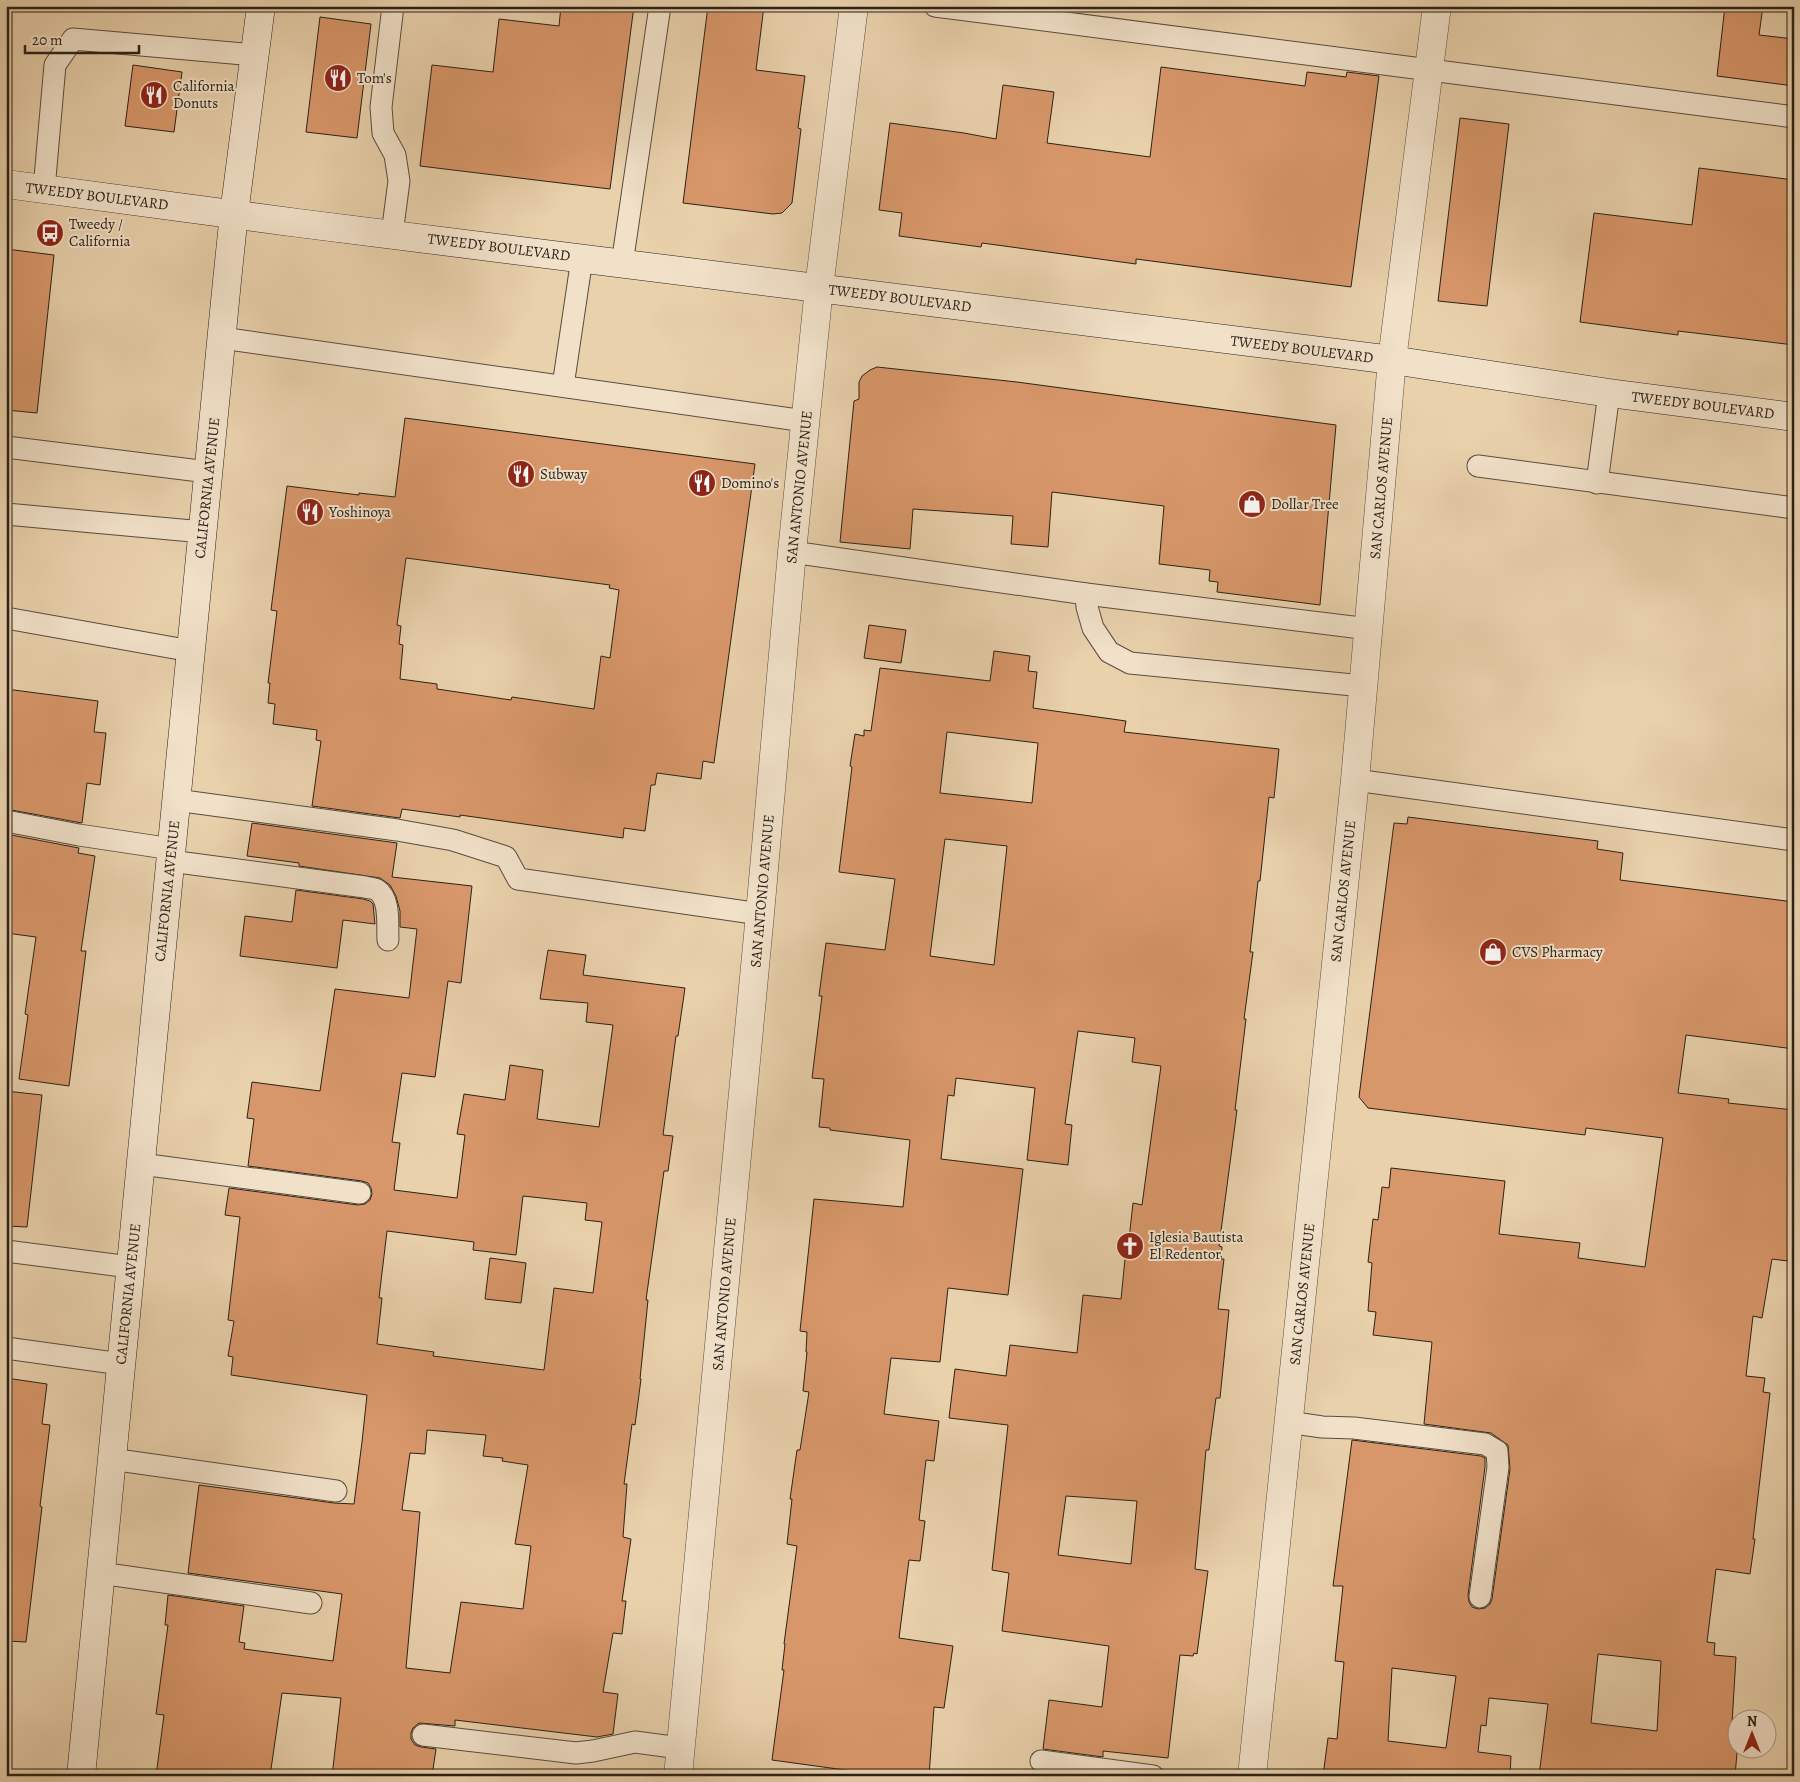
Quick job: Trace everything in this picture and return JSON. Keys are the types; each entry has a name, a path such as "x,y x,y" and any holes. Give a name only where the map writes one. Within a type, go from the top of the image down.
{"main road":[{"name":"CALIFORNIA AVENUE","path":"80,1776 234,214 261,6"},
{"name":"SAN ANTONIO AVENUE","path":"678,1776 760,914 792,552 819,288 854,6"},
{"name":"SAN CARLOS AVENUE","path":"1252,1776 1355,780 1392,360 1437,6"},
{"name":"TWEEDY BOULEVARD","path":"6,184 622,264 1392,360 1794,417"}],"lane":[{"path":"392,234 399,181 395,155 384,133 381,107 394,6"},
{"path":"622,264 660,6"},
{"path":"935,6 1794,117"},
{"path":"44,189 55,65 74,39 255,54"},
{"path":"563,386 582,258"},
{"path":"222,338 805,422"},
{"path":"1597,482 1609,392"},
{"path":"6,447 208,472"},
{"path":"1478,466 1794,508"},
{"path":"6,514 203,532"},
{"path":"792,552 1086,594 1369,629"},
{"path":"1086,594 1093,628 1109,652 1130,663 1363,686"},
{"path":"6,618 191,651"},
{"path":"1355,780 1794,840"},
{"path":"176,800 397,830 453,840 506,857 518,879 760,914"},
{"path":"6,821 171,855 377,890 383,897 387,911 388,940"},
{"path":"141,1164 360,1192"},
{"path":"6,1251 130,1267"},
{"path":"6,1348 121,1364"},
{"path":"1288,1422 1484,1444 1497,1451 1498,1467 1480,1597"},
{"path":"111,1459 336,1492"},
{"path":"100,1573 310,1603"},
{"path":"423,1735 576,1753 635,1742 680,1748"},
{"path":"1041,1762 1153,1776"}],"building":[{"path":"561,6 634,6 610,189 420,166 432,65 493,72 499,19 559,26"},
{"path":"708,6 764,6 756,70 805,76 798,128 801,129 792,203 782,213 773,214 683,203"},
{"path":"1725,6 1763,6 1759,35 1794,39 1794,86 1717,76"},
{"name":"Tom's","path":"320,17 371,24 357,138 306,132"},
{"name":"California Donuts","path":"133,65 182,72 174,132 125,126"},
{"path":"1161,67 1305,86 1307,72 1346,77 1347,72 1379,76 1351,287 1136,259 1136,264 982,243 981,247 899,236 902,213 879,210 890,123 996,139 1003,85 1054,92 1047,143 1150,157"},
{"path":"1460,118 1509,124 1487,306 1438,301"},
{"path":"1699,168 1794,180 1794,345 1678,331 1678,335 1580,322 1594,213 1692,225"},
{"path":"6,249 54,255 37,413 6,410"},
{"path":"877,367 1017,382 1336,425 1320,605 1217,592 1218,582 1209,581 1210,570 1159,564 1164,506 1052,492 1048,547 1011,544 1013,516 913,509 910,549 840,542 854,401 859,399 859,382 862,376"},
{"path":"405,418 755,464 714,763 703,761 701,779 657,773 655,785 651,785 645,831 624,828 623,838 460,815 460,817 402,809 400,818 312,806 321,741 316,740 317,730 273,724 275,704 268,703 270,683 268,683 277,611 271,610 287,486 359,495 359,493 395,497","holes":["406,558 610,585 609,588 619,590 610,658 601,656 594,709 512,697 511,700 437,689 437,684 400,679 403,645 399,644 401,626 397,625"]},
{"path":"869,625 906,630 901,663 864,658"},
{"path":"994,651 1030,656 1028,671 1037,672 1033,708 1126,721 1124,732 1279,749 1274,798 1269,797 1260,881 1258,881 1250,952 1253,952 1235,1110 1237,1110 1219,1246 1222,1247 1221,1259 1224,1259 1218,1309 1229,1310 1220,1398 1216,1398 1209,1450 1206,1450 1195,1569 1208,1571 1197,1654 1194,1653 1193,1656 1180,1655 1168,1758 1103,1751 1103,1757 1043,1749 1049,1700 1102,1707 1109,1646 1002,1631 1009,1573 992,1570 1008,1425 949,1418 955,1369 1006,1376 1010,1345 1077,1353 1083,1295 1121,1299 1133,1203 1142,1205 1161,1066 1132,1062 1135,1038 1078,1031 1065,1124 1072,1125 1068,1165 1027,1160 1035,1088 956,1078 954,1096 948,1095 941,1159 1023,1169 1008,1295 948,1288 940,1362 891,1358 884,1414 939,1421 934,1461 926,1460 919,1520 925,1521 920,1561 909,1560 899,1638 953,1646 944,1708 934,1707 929,1776 874,1776 874,1774 772,1760 784,1670 782,1670 784,1644 797,1546 787,1544 792,1499 790,1499 797,1450 800,1450 809,1392 803,1391 807,1332 800,1331 814,1199 903,1207 910,1140 819,1127 824,1079 812,1078 822,996 819,996 826,943 885,950 895,879 839,872 855,734 864,736 864,730 871,731 880,668 990,681","holes":["947,732 1038,743 1032,803 940,793","945,839 1007,846 994,965 930,956","1066,1496 1137,1501 1131,1564 1058,1555"]},
{"path":"6,689 98,701 94,732 106,733 100,785 87,783 82,823 6,809"},
{"path":"1408,817 1598,841 1597,849 1623,853 1620,880 1794,902 1794,1049 1686,1035 1678,1093 1729,1099 1728,1103 1794,1110 1794,1140 1788,1194 1794,1195 1794,1219 1788,1261 1772,1259 1762,1318 1753,1316 1746,1376 1765,1378 1763,1392 1770,1393 1750,1574 1716,1569 1707,1642 1715,1643 1714,1655 1736,1657 1733,1710 1728,1710 1728,1760 1736,1760 1735,1776 1539,1776 1548,1704 1489,1698 1486,1726 1481,1725 1478,1752 1511,1756 1510,1776 1323,1776 1328,1738 1337,1739 1344,1662 1335,1661 1343,1586 1333,1586 1352,1440 1485,1458 1468,1595 1472,1607 1478,1609 1485,1608 1492,1599 1510,1469 1508,1445 1491,1433 1424,1424 1432,1342 1373,1335 1376,1312 1368,1311 1372,1263 1368,1262 1373,1219 1378,1220 1382,1187 1389,1188 1391,1168 1505,1181 1499,1234 1580,1243 1578,1258 1645,1267 1663,1138 1586,1128 1585,1135 1368,1108 1359,1097 1394,823 1407,824","holes":["1598,1654 1661,1661 1657,1731 1591,1723","1392,1668 1456,1676 1446,1748 1388,1741"]},
{"path":"252,823 397,843 392,877 472,886 461,983 448,981 435,1077 402,1073 392,1142 400,1143 394,1190 457,1198 465,1135 457,1134 464,1094 505,1100 510,1065 543,1070 537,1119 599,1127 613,1025 586,1022 588,1003 540,999 548,950 586,955 583,975 685,988 678,1036 676,1036 663,1135 673,1136 668,1171 664,1171 646,1300 648,1300 641,1379 635,1425 632,1424 624,1484 627,1484 623,1537 631,1539 622,1601 626,1601 622,1634 613,1633 603,1692 618,1694 613,1734 597,1737 455,1720 455,1726 419,1723 413,1728 411,1739 415,1745 436,1749 432,1776 332,1776 341,1698 282,1693 270,1776 156,1776 164,1715 156,1714 168,1625 165,1625 168,1595 244,1606 239,1642 245,1643 244,1649 333,1661 342,1594 188,1573 199,1485 354,1504 367,1395 231,1375 233,1357 228,1356 234,1321 228,1320 240,1217 225,1215 229,1188 358,1205 365,1204 370,1200 371,1188 368,1183 362,1181 248,1166 254,1119 247,1118 252,1082 320,1091 335,989 409,998 417,929 400,927 400,911 396,896 390,885 380,878 299,866 299,863 247,856","holes":["523,1196 587,1203 585,1220 602,1222 593,1293 554,1288 544,1370 433,1356 434,1352 377,1344 382,1298 379,1298 387,1231 474,1242 473,1250 516,1255","427,1430 486,1435 483,1456 503,1458 502,1461 528,1465 515,1544 531,1546 523,1609 461,1602 450,1673 406,1668 420,1512 402,1510 410,1453 425,1454"]},
{"path":"6,834 79,848 78,853 95,856 81,951 86,951 69,1086 19,1079 28,1015 25,1014 36,937 6,933"},
{"path":"296,890 363,899 373,904 375,924 343,920 337,968 240,956 245,916 292,922"},
{"path":"6,1091 42,1095 27,1227 6,1226"},
{"path":"490,1258 526,1263 521,1303 485,1299"},
{"path":"6,1378 47,1384 42,1424 50,1425 26,1642 6,1641"}],"place":[{"name":"Tom's","path":"338,78"},
{"name":"California Donuts","path":"154,95"},
{"name":"Tweedy / California","path":"50,233"},
{"name":"Subway","path":"521,474"},
{"name":"Domino's","path":"702,483"},
{"name":"Dollar Tree","path":"1252,504"},
{"name":"Yoshinoya","path":"310,512"},
{"name":"CVS Pharmacy","path":"1493,952"},
{"name":"Iglesia Bautista El Redentor","path":"1130,1246"}]}
